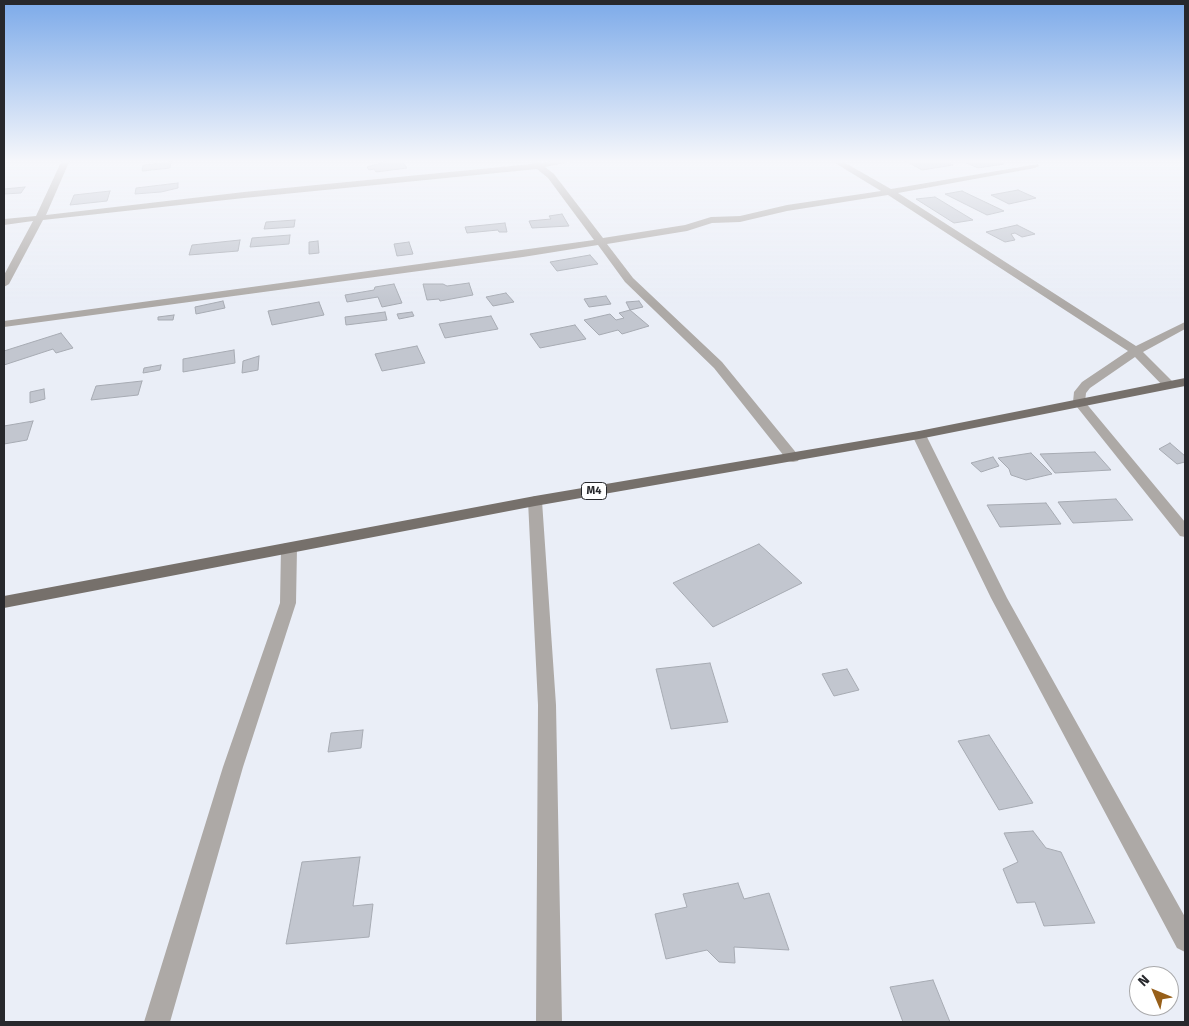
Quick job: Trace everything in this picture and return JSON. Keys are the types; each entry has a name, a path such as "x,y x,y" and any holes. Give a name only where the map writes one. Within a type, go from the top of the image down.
{"main road":[{"name":"M4","path":"4,602 535,501 919,435 1185,382"}],"street":[{"path":"4,284 44,208"},
{"path":"4,222 130,208"},
{"path":"575,208 630,280 718,364 793,458"},
{"path":"4,324 426,268 687,228 711,220 740,218 789,208"},
{"path":"915,208 1136,351 1169,385"},
{"path":"1185,325 1136,351 1086,385 1080,392 1079,402 1185,532"},
{"path":"919,435 998,598 1185,940"},
{"path":"535,501 547,706 549,1022"},
{"path":"157,1022 233,767 288,603 289,548"}],"building":[{"path":"930,208 953,208 973,220 954,223"},
{"path":"973,208 997,208 1004,211 987,215"},
{"path":"562,214 569,226 532,228 529,221 551,219 549,216"},
{"path":"295,220 294,227 264,229 266,222"},
{"path":"505,223 507,232 499,232 498,230 467,233 465,227"},
{"path":"1017,225 1035,234 1022,237 1015,233 1011,234 1015,240 1005,242 986,232"},
{"path":"290,235 289,244 250,247 252,238"},
{"path":"240,240 238,251 189,255 192,245"},
{"path":"318,241 319,253 309,254 309,242"},
{"path":"409,242 413,254 397,256 394,244"},
{"path":"590,255 598,264 557,271 550,262"},
{"path":"469,283 473,295 440,301 439,299 427,300 423,284 443,284 447,286"},
{"path":"394,284 402,303 382,307 378,297 347,302 345,295"},
{"path":"506,293 514,302 493,306 486,297"},
{"path":"606,296 611,304 589,307 584,299"},
{"path":"223,301 225,308 196,314 195,307"},
{"path":"639,301 643,307 630,310 626,302"},
{"path":"319,302 324,315 272,325 268,311"},
{"path":"630,310 649,326 622,334 618,330 599,335 584,320 610,314 616,320 624,318 619,313"},
{"path":"385,312 387,320 346,325 345,317"},
{"path":"412,312 414,316 399,319 397,314"},
{"path":"174,315 173,320 158,320 158,317"},
{"path":"491,316 498,329 445,338 439,324"},
{"path":"575,325 586,339 540,348 530,334"},
{"path":"61,333 73,348 56,353 53,349 4,365 4,351"},
{"path":"417,346 425,363 382,371 375,354"},
{"path":"234,350 235,363 183,372 183,359"},
{"path":"259,356 258,370 242,373 243,361"},
{"path":"161,365 160,370 143,373 144,368"},
{"path":"142,381 138,395 91,400 96,386"},
{"path":"44,389 45,399 30,403 30,392"},
{"path":"33,421 27,440 4,444 4,426"},
{"path":"1170,443 1185,456 1185,462 1177,464 1159,449"},
{"path":"1095,452 1111,470 1055,473 1040,454"},
{"path":"1031,453 1052,474 1026,480 1011,475 1009,469 998,458"},
{"path":"993,457 999,466 981,472 971,463"},
{"path":"1116,499 1133,520 1073,523 1058,502"},
{"path":"1046,503 1061,524 1000,527 987,505"},
{"path":"759,544 802,583 713,627 673,583"},
{"path":"710,663 728,722 671,729 656,669"},
{"path":"847,669 859,690 834,696 822,674"},
{"path":"363,730 361,748 328,752 331,733"},
{"path":"989,735 1033,803 999,810 958,741"},
{"path":"1033,831 1046,848 1061,852 1095,923 1044,926 1035,902 1017,903 1003,869 1018,862 1004,833"},
{"path":"360,857 353,906 373,904 369,937 286,944 302,862"},
{"path":"738,883 744,899 769,893 789,950 734,947 735,963 719,962 707,950 666,959 655,914 687,907 683,894"},
{"path":"933,980 950,1022 903,1022 890,987"}]}
